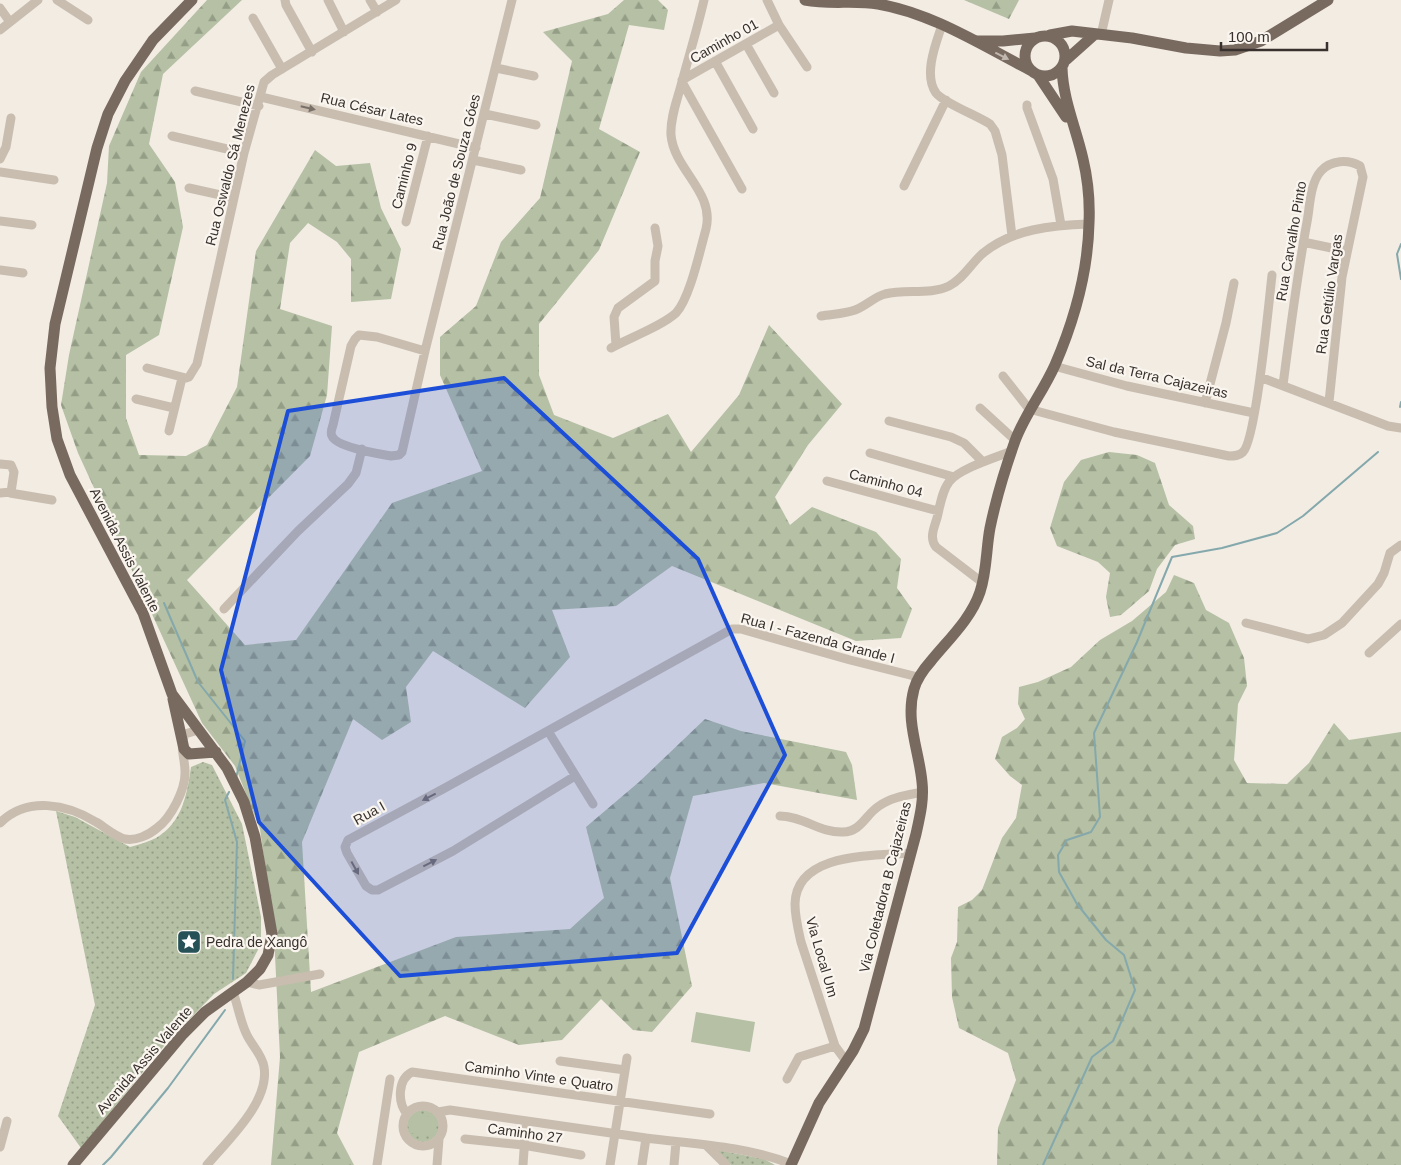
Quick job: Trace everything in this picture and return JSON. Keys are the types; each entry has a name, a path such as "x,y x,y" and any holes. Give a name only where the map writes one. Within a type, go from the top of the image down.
{"main road":[{"name":"Avenida Assis Valente","path":"73,1165 183,1034 205,1012 247,982 260,970 268,955 272,934 255,837 244,802 231,774 172,694 143,613 70,475 62,456 53,422 50,368 56,319 97,148 108,114 125,81 153,40 192,0"},
{"path":"805,0 876,4 915,13 973,40 1035,73 1051,75 1097,35"},
{"path":"973,40 998,41 1035,38 1072,31 1132,38 1186,48 1213,51 1235,50 1261,41 1328,0"},
{"path":"1050,35 1064,47 1064,64"},
{"path":"1035,38 1029,43 1025,57 1027,65 1035,73"},
{"name":"Via Coletadora B Cajazeiras","path":"791,1165 819,1103 846,1061 865,1024 921,812 923,792 911,716 911,702 918,677 972,610 983,583 990,529 1014,446 1029,409 1054,366 1071,320 1085,273 1089,195 1081,152 1064,93 1064,64"},
{"name":"Via Coletadora B Cajazeiras","path":"1035,73 1058,104 1074,131"},
{"path":"172,694 181,744 186,752 194,754 216,752"}],"street":[{"path":"0,30 38,0"},
{"path":"57,0 88,20"},
{"path":"328,0 344,32"},
{"path":"370,0 377,12"},
{"name":"Rua Oswaldo Sá Menezes","path":"182,378 189,377 193,371 202,348 244,153 264,82 282,69 396,0"},
{"name":"Rua João de Souza Góes","path":"425,351 369,335 359,335 355,339 347,360 331,433 337,442 391,456 399,455 402,452 425,351 512,0"},
{"path":"655,228 658,246 655,261 655,281 618,308 614,317 614,347 667,320 682,305 708,222 706,202 676,153 671,134 682,81 704,0"},
{"path":"767,0 779,25 807,67"},
{"path":"1097,35 1109,0"},
{"path":"285,2 312,52"},
{"path":"0,8 10,22"},
{"path":"253,18 282,69"},
{"name":"Caminho 01","path":"682,81 779,25"},
{"path":"942,25 932,55 931,72 936,93 985,121 995,131 1002,154 1012,236"},
{"path":"746,44 774,93"},
{"path":"715,61 753,129"},
{"path":"496,68 534,76"},
{"path":"682,81 742,189"},
{"name":"Rua César Lates","path":"195,91 260,101 428,136 476,148"},
{"path":"904,186 946,100"},
{"path":"1027,105 1053,179 1061,225"},
{"path":"485,114 536,125"},
{"path":"11,118 6,147 0,158 0,172 54,180"},
{"path":"172,136 244,153"},
{"name":"Caminho 9","path":"406,222 428,136"},
{"path":"473,160 521,170"},
{"name":"Rua Carvalho Pinto","path":"1284,386 1298,264 1317,177 1322,170 1331,164 1342,161 1353,162 1360,166 1362,171 1363,177 1360,191"},
{"path":"189,188 234,198"},
{"name":"Rua Getúlio Vargas","path":"1329,402 1346,251 1360,191"},
{"path":"0,221 32,225"},
{"path":"821,316 854,310 885,294 924,291 948,286 961,277 981,255 1012,236 1061,225 1089,224"},
{"path":"1303,242 1346,251"},
{"path":"0,270 23,273"},
{"path":"1003,376 1029,409 1114,432 1229,456 1238,455 1247,447 1254,413 1272,275"},
{"path":"1205,403 1226,323 1234,283"},
{"name":"Sal da Terra Cajazeiras","path":"1054,366 1127,386 1254,413"},
{"path":"147,368 182,378 169,431"},
{"path":"1260,377 1388,426 1401,428"},
{"path":"136,400 174,408"},
{"path":"980,408 1014,446 954,477 946,488 932,535 936,548 983,583"},
{"path":"890,421 951,437 964,443 983,462"},
{"path":"224,609 298,531 348,484 356,473 362,450"},
{"name":"Caminho 04","path":"870,453 954,477"},
{"path":"0,464 11,465 14,470 12,490 3,493"},
{"name":"Caminho 04","path":"827,481 938,511"},
{"path":"3,493 52,500"},
{"path":"1246,623 1308,639 1324,635 1342,623 1378,584 1384,573 1390,553 1401,545"},
{"path":"1369,653 1401,624"},
{"name":"Rua I - Fazenda Grande I","path":"635,682 727,631 736,629 918,677"},
{"name":"Rua I","path":"575,776 453,851 378,890 369,889 366,886 345,848 348,840 635,682"},
{"path":"548,731 593,804"},
{"path":"0,822 17,811 38,805 62,806 76,811 126,839 140,838 158,828 182,792 187,764 200,748 201,734 185,734 181,744 185,773"},
{"path":"780,816 798,818 824,830 843,832 854,830 878,806 892,799 923,792"},
{"name":"Via Local Um","path":"846,1061 835,1046 797,925 795,902 800,887 807,875 818,867 834,860 910,853"},
{"path":"247,982 259,985 320,974"},
{"path":"206,1165 249,1114 260,1095 264,1079 262,1059 246,1034 233,992"},
{"path":"787,1079 799,1057 835,1046"},
{"path":"610,1165 627,1058"},
{"path":"560,1061 625,1070"},
{"name":"Caminho Vinte e Quatro","path":"407,1114 402,1104 401,1090 404,1079 412,1072 710,1114"},
{"path":"377,1165 390,1080"},
{"path":"437,1165 439,1139 443,1128 443,1122 438,1112 432,1108 418,1106 407,1114 404,1121 404,1130 412,1143 420,1146 428,1145 439,1139"},
{"path":"438,1112 450,1110 614,1134 722,1147 774,1158 791,1165"},
{"path":"0,1147 7,1121"},
{"path":"522,1165 526,1121"},
{"path":"642,1165 646,1138"},
{"name":"Caminho 27","path":"465,1139 524,1145 581,1155"},
{"path":"674,1165 676,1142"},
{"path":"707,1146 726,1165"}],"highlighted area":[{"path":"504,378 698,559 785,755 677,953 400,976 259,822 221,670 288,411"}],"green space":[{"path":"207,0 242,0 163,74 149,144 175,182 183,227 159,335 126,355 126,418 139,455 186,456 207,445 237,387 256,251 315,150 336,166 370,163 381,208 401,249 391,299 351,302 351,259 337,242 308,223 290,243 280,309 332,326 327,395 310,456 187,580 245,645 296,640 392,503 482,471 440,375 440,337 476,306 501,242 540,198 572,61 543,32 608,14 624,0 658,0 668,10 664,30 629,25 599,129 640,152 599,250 539,324 539,375 554,415 613,438 668,414 691,452 739,395 769,325 842,404 808,445 775,497 790,525 812,507 876,532 901,559 897,588 912,609 901,638 856,641 672,566 616,606 552,610 570,657 525,708 433,651 406,687 411,722 382,740 353,719 302,842 311,992 456,937 570,929 604,898 586,827 639,782 705,719 741,731 846,752 852,765 857,800 764,783 693,796 670,878 692,986 652,1032 633,1030 601,999 562,1040 519,1045 445,1016 359,1052 337,1133 354,1165 271,1165 280,1057 274,935 260,829 235,766 202,723 78,453 61,405 69,355 107,183 109,146 141,72"},
{"path":"964,0 1019,0 1009,19"},
{"path":"1109,452 1137,455 1155,463 1169,505 1193,526 1195,539 1175,545 1157,569 1149,591 1121,615 1110,617 1106,597 1110,573 1098,562 1057,546 1050,528 1064,482 1081,460"},
{"path":"1174,575 1194,583 1206,610 1229,623 1244,658 1247,686 1238,704 1234,760 1247,783 1287,784 1309,763 1334,723 1349,740 1401,732 1401,1165 997,1165 998,1128 1016,1080 1008,1053 959,1028 952,997 951,958 957,942 958,907 972,900 982,890 1002,838 1016,818 1022,785 1010,776 995,759 1002,737 1017,728 1025,719 1018,704 1019,687 1038,682 1071,667 1100,640 1132,621 1166,592"},
{"path":"203,762 212,765 242,824 261,917 261,944 246,973 214,994 168,1041 81,1148 58,1116 95,1005 56,811 75,817 130,847 143,843 156,838 172,825 185,798 191,767"},
{"path":"696,1012 755,1022 750,1052 691,1042"},
{"path":"423,1110 429,1111 434,1115 438,1120 438,1132 434,1137 429,1141 423,1142 417,1141 412,1137 408,1132 407,1126 408,1120 412,1115 417,1111"},
{"path":"412,1115 436,1117 434,1136 410,1133"},
{"path":"718,1150 764,1159 775,1165 731,1165 716,1153"}],"waterway":[{"path":"1401,244 1397,254 1401,279"},
{"path":"1400,407 1401,402"},
{"path":"1043,1165 1092,1057 1113,1041 1135,990 1124,955 1106,940 1077,904 1059,872 1058,855 1067,840 1091,832 1100,817 1094,733 1137,642 1172,557 1222,548 1277,533 1303,516 1378,452"},
{"path":"164,603 198,682 245,741 236,778"},
{"path":"229,792 225,800 237,842 233,979"},
{"path":"103,1165 168,1088 225,1010"}],"place":[{"name":"Pedra de Xangô","path":"189,942"}]}
